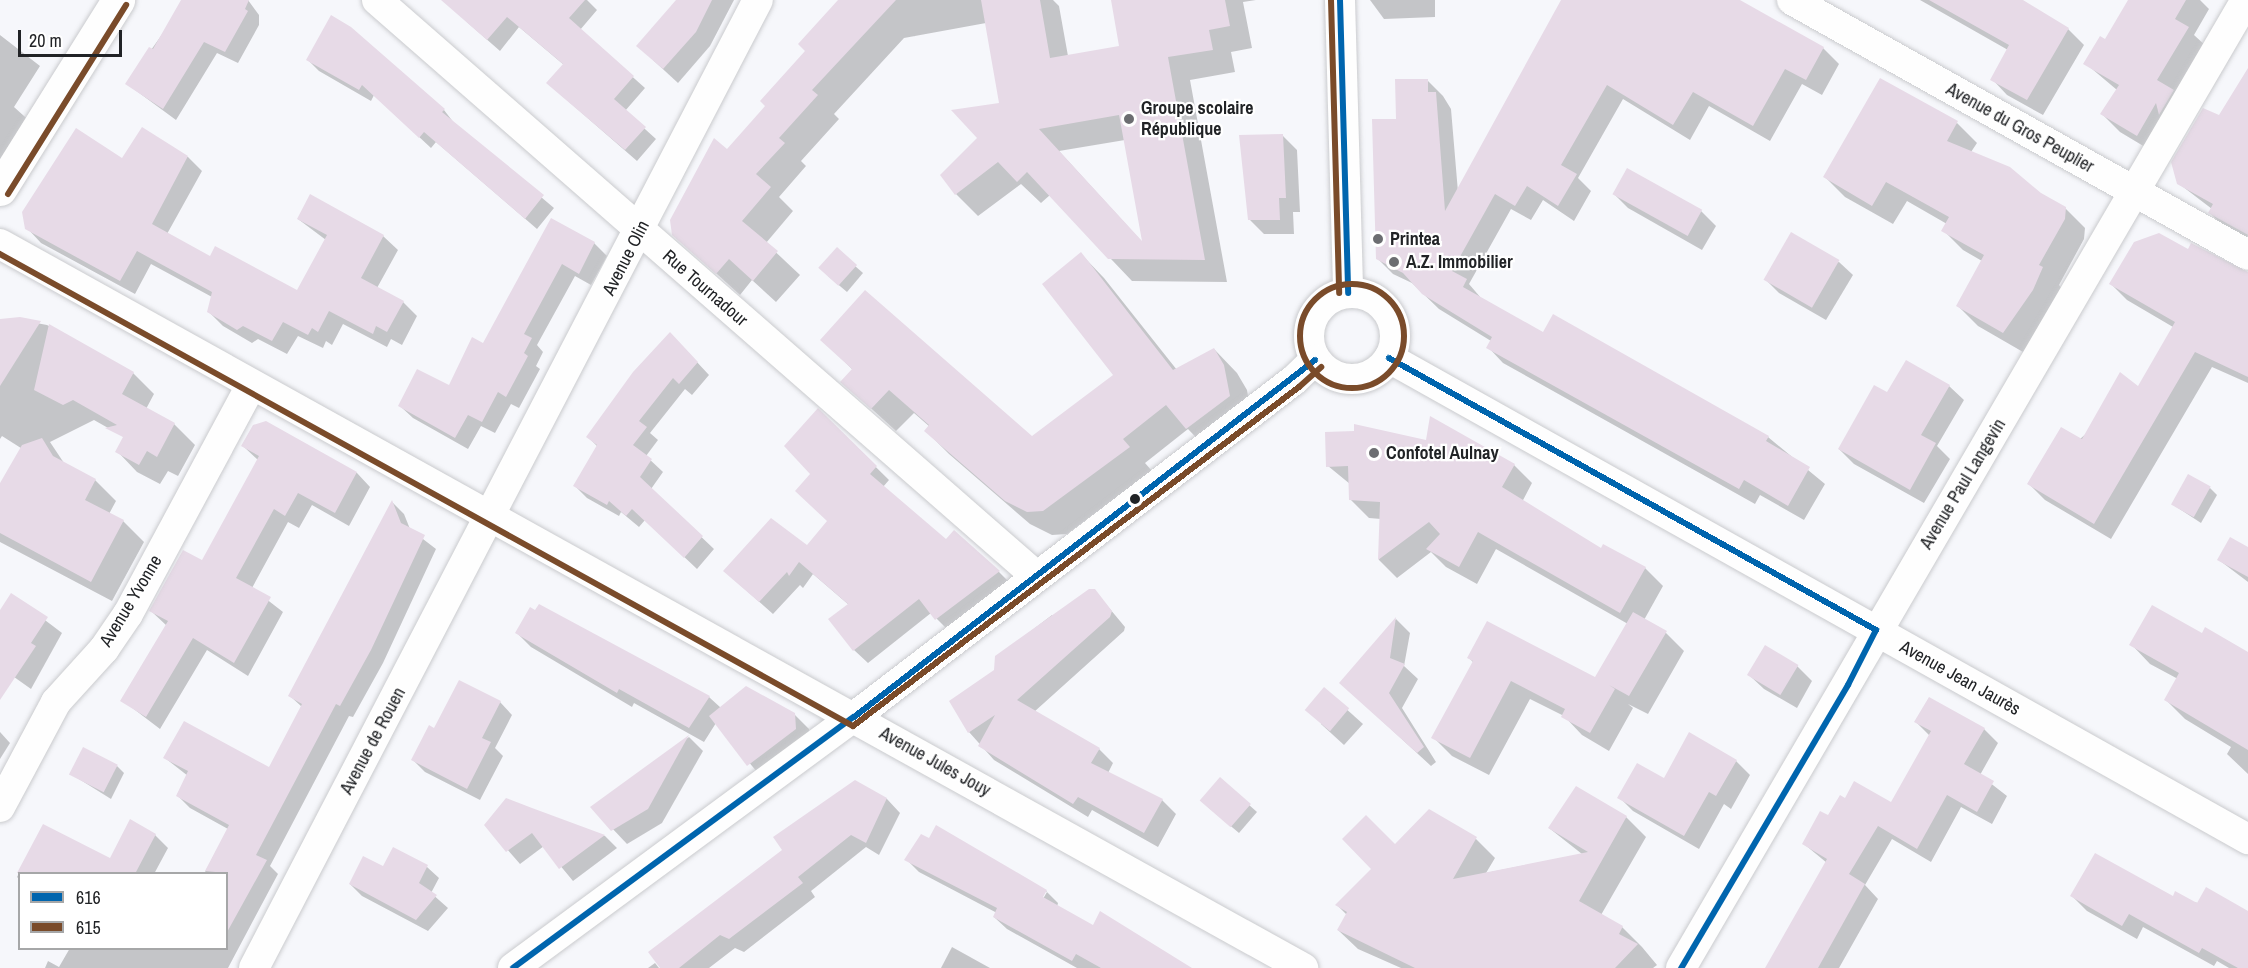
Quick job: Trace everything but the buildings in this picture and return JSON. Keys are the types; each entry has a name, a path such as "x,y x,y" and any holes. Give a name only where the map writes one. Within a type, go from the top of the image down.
{"street":[{"path":"0,189 118,0"},
{"name":"Rue Tournadour","path":"377,0 1035,575"},
{"name":"Avenue Olin","path":"493,515 758,0"},
{"path":"1340,0 1348,293"},
{"name":"Avenue du Gros Peuplier","path":"1792,0 2248,255"},
{"name":"Avenue Paul Langevin","path":"1681,968 1848,685 1876,630 2246,0"},
{"name":"Avenue Jules Jouy","path":"0,244 251,387 493,515 1303,968"},
{"path":"1348,293 1371,298 1388,313 1394,328 1389,358 1374,373 1353,380 1325,370 1315,360 1310,348 1310,322 1325,301 1348,293"},
{"name":"Avenue Jean Jaurès","path":"1389,358 2248,839"},
{"path":"513,968 854,717 1035,575 1294,380 1315,360"},
{"name":"Avenue Yvonne","path":"0,807 56,702 104,649 128,614 251,387"},
{"name":"Avenue de Rouen","path":"254,968 493,515"}],"transit line":[{"name":"615","path":"1331,0 1339,293"},
{"name":"616","path":"1340,0 1348,293"},
{"name":"615","path":"8,194 126,5"},
{"name":"615","path":"0,254 853,726 1299,387 1321,367"},
{"name":"615","path":"1352,284 1372,288 1389,299 1400,316 1404,336 1400,356 1389,373 1372,384 1352,388 1332,384 1315,373 1304,356 1300,336 1304,316 1315,299 1332,288 1352,284"},
{"name":"616","path":"1389,358 1876,630 1848,685 1681,968"},
{"name":"616","path":"513,968 854,717 1315,360"}],"place":[{"name":"Groupe scolaire République","path":"1129,119"},
{"name":"Printea","path":"1378,239"},
{"name":"A.Z. Immobilier","path":"1394,262"},
{"name":"Confotel Aulnay","path":"1374,453"}]}
